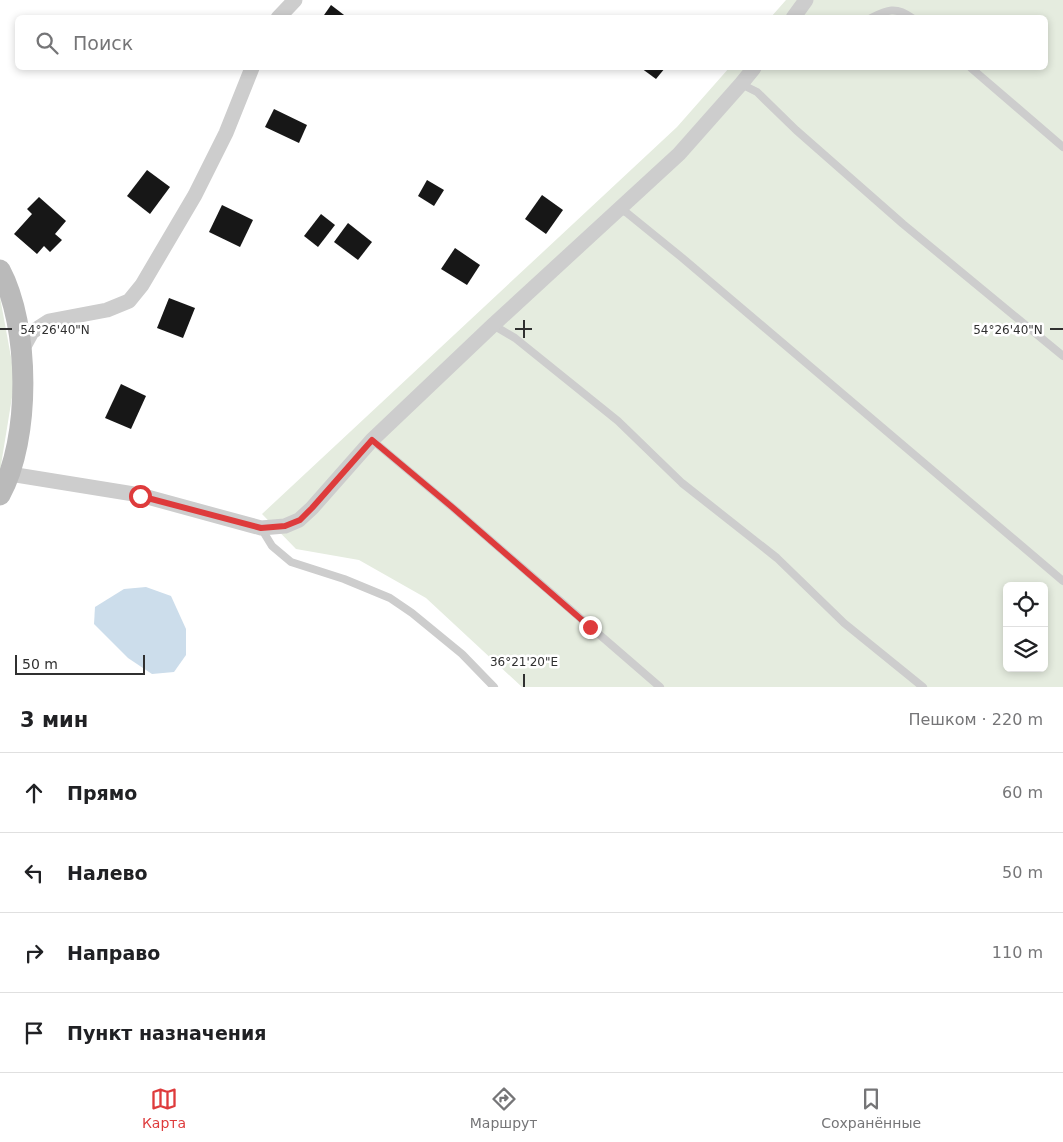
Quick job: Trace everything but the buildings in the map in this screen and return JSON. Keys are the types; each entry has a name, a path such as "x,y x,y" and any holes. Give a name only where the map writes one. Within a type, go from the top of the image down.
{"street":[{"path":"281,15 295,0"},
{"path":"794,15 806,0"},
{"path":"21,352 32,332 49,321 107,310 129,301 142,285 195,195 226,133 251,70"},
{"path":"10,474 140,496 261,528 285,526 300,520 372,440 493,325 679,154 752,70"},
{"path":"0,270 5,279 16,317 21,352 21,408 18,443 10,474 0,495"}],"lane":[{"path":"879,15 892,10 905,12 908,15"},
{"path":"973,70 1063,147"},
{"path":"741,84 757,92 796,130 904,224 1063,356"},
{"path":"619,210 627,213 680,256 1063,581"},
{"path":"493,325 515,338 618,422 682,483 777,558 844,623 923,687"},
{"path":"372,440 660,687"},
{"path":"261,528 272,546 291,562 344,579 390,598 412,613 462,654 494,687"}],"shaded area":[{"path":"786,0 1063,0 1063,687 522,687 426,598 359,560 296,549 262,514 677,127 727,70 1048,70 1048,15 773,15"},
{"path":"0,297 15,379 0,471"}],"water":[{"path":"146,587 171,596 186,629 186,655 174,672 152,674 128,658 94,624 95,607 124,589"}],"route":[{"path":"140,496 261,528 285,526 300,520 372,440 590,627"}]}
